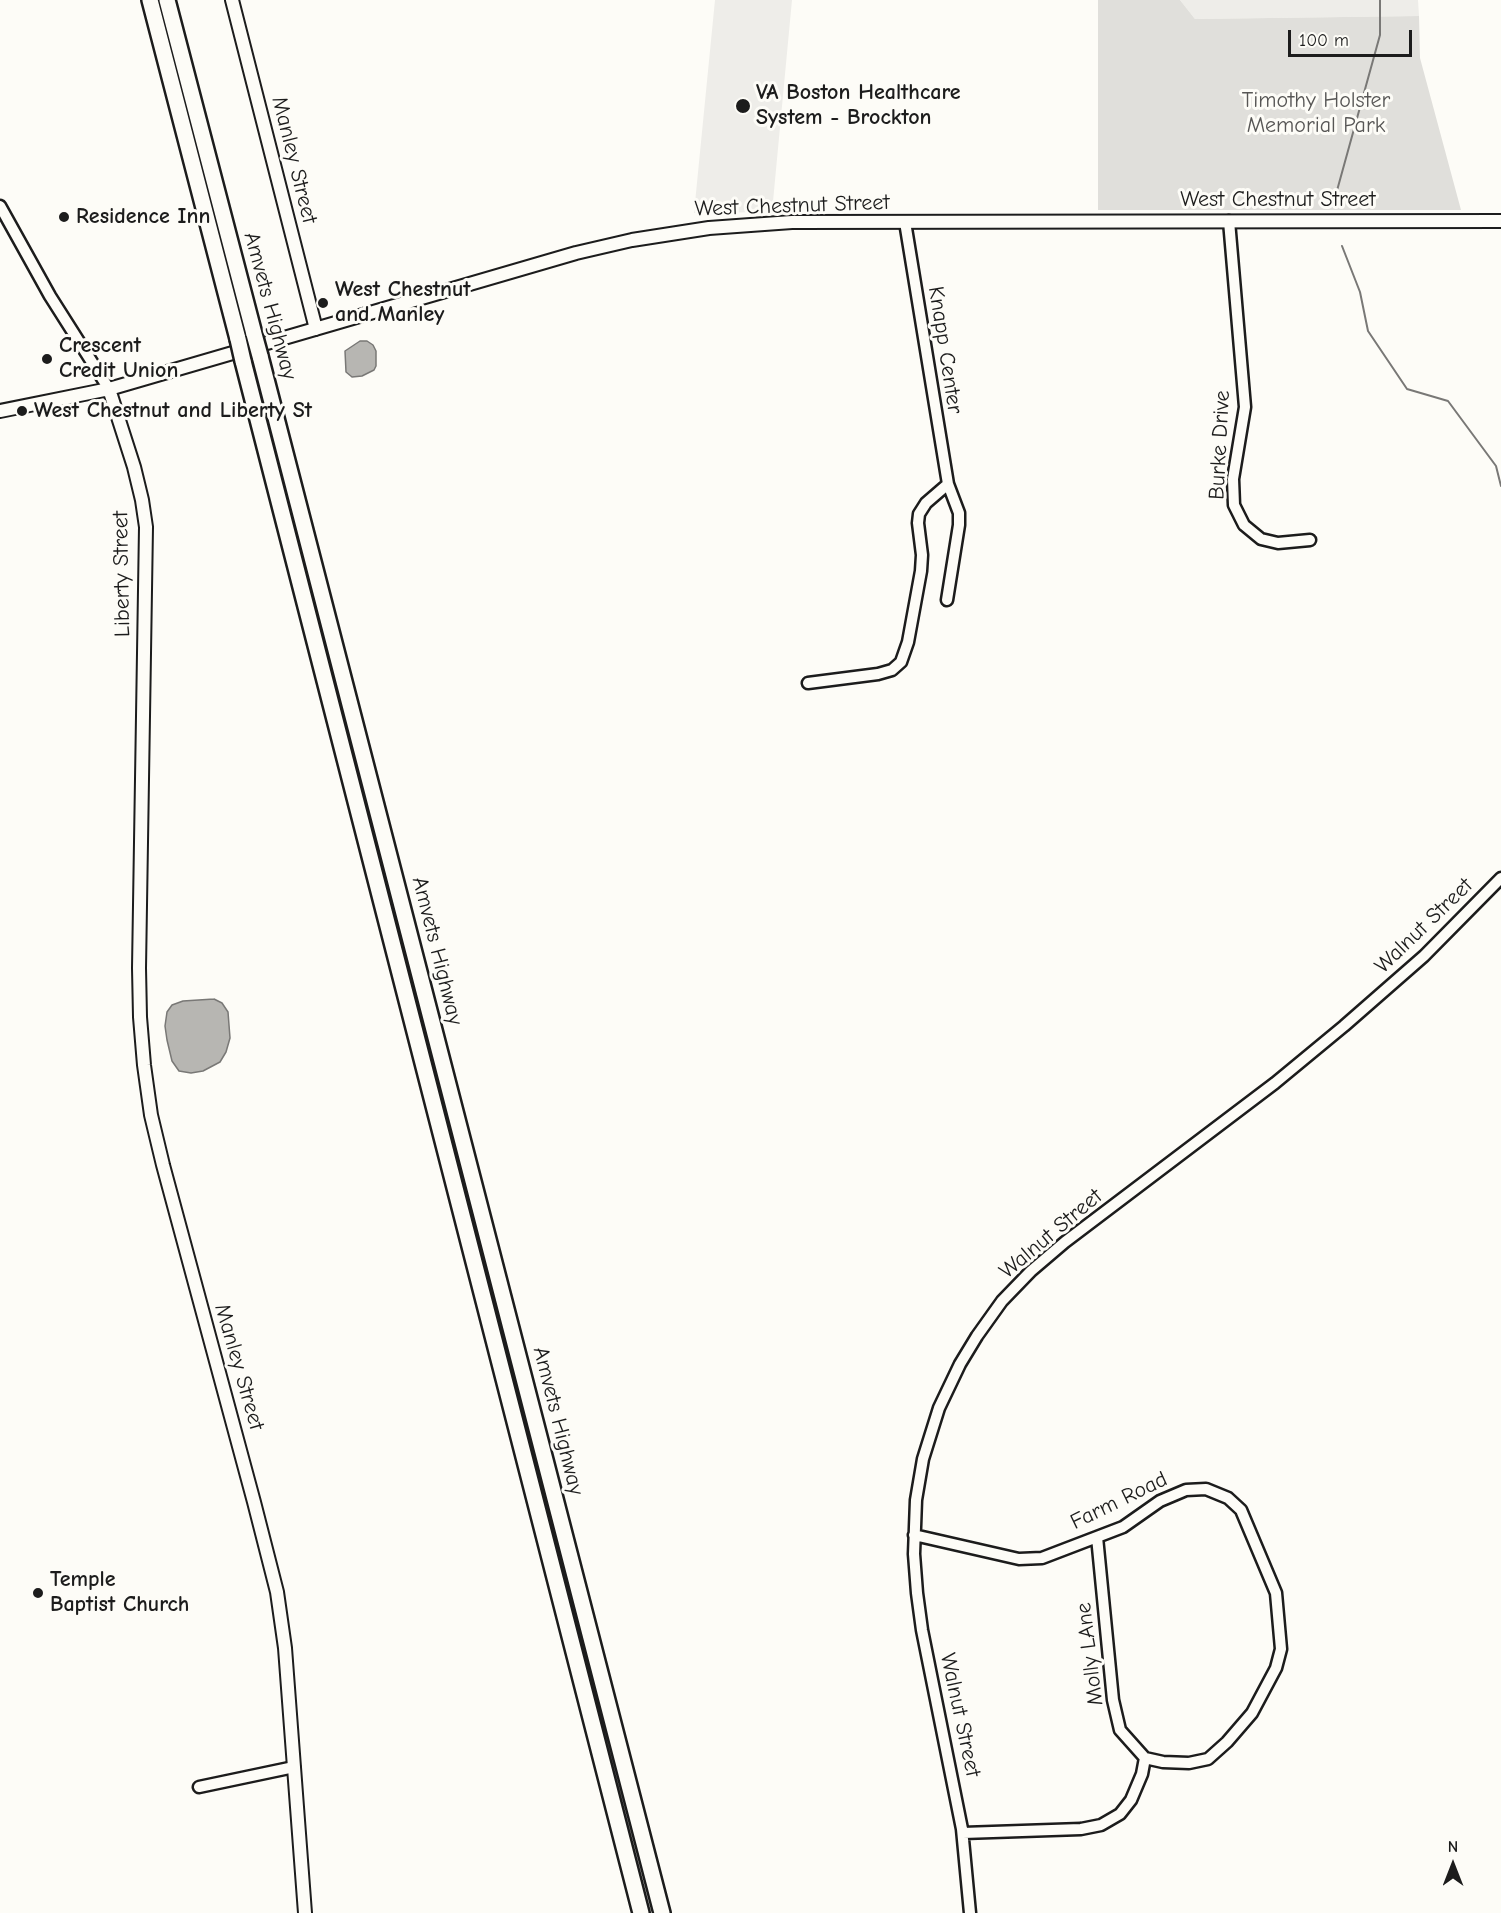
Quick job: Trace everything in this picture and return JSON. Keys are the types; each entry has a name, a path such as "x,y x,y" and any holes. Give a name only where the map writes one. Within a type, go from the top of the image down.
{"highway":[{"name":"Amvets Highway","path":"150,0 641,1913"},
{"name":"Amvets Highway","path":"167,0 662,1913"}],"main road":[{"name":"Manley Street","path":"232,0 316,329"},
{"name":"West Chestnut Street","path":"0,411 109,389 550,260 639,238 702,228 755,224 904,222 1501,221"},
{"name":"Liberty Street","path":"109,389 134,467 146,527 141,833"},
{"name":"Manley Street","path":"141,833 139,1001 149,1104 165,1177 277,1592 283,1628 305,1913"}],"street":[{"name":"Liberty Street","path":"0,206 50,296 109,389"},
{"name":"Burke Drive","path":"1229,221 1245,407 1233,479 1234,505 1244,525 1262,539 1278,543 1310,540"},
{"name":"Knapp Center","path":"904,222 948,484 959,518 946,600"},
{"path":"808,683 857,678 886,672 901,662 908,642 921,571 919,514 926,503 948,484"},
{"name":"Walnut Street","path":"970,1913 963,1833 920,1618 915,1580 914,1535 920,1475 939,1408 966,1353 1002,1301 1031,1271 1065,1242 1275,1083 1344,1026 1424,956 1501,878"},
{"name":"Farm Road","path":"914,1535 1019,1559 1042,1558 1122,1527 1169,1497 1186,1490 1206,1489 1228,1498 1241,1510 1276,1593 1281,1649 1276,1668 1252,1713 1227,1742 1208,1759 1189,1763 1163,1762 1145,1758"},
{"name":"Molly LAne","path":"1097,1536 1113,1700 1120,1730 1145,1758"},
{"path":"963,1833 1081,1828 1101,1825 1120,1814 1131,1800 1142,1774 1145,1758"},
{"path":"199,1787 294,1767"}],"shaded area":[{"name":"VA Boston Healthcare System - Brockton","path":"715,0 792,0 772,212 694,213"},
{"path":"1180,0 1418,0 1419,16 1195,19"},
{"path":"360,341 367,341 373,345 376,351 376,366 374,370 362,376 352,377 346,372 345,351"},
{"path":"214,999 222,1003 228,1012 230,1038 226,1052 220,1062 203,1071 191,1073 179,1071 172,1061 167,1040 165,1026 167,1012 172,1005 183,1001"}],"green space":[{"name":"Timothy Holster Memorial Park","path":"1098,0 1180,0 1195,19 1419,16 1420,58 1461,210 1098,210"}],"waterway":[{"path":"1333,205 1380,35 1380,0"},
{"path":"1342,246 1360,292 1368,331 1407,389 1448,401 1496,466 1501,486"}],"place":[{"name":"VA Boston Healthcare System - Brockton","path":"743,106"},
{"name":"Residence Inn","path":"64,217"},
{"name":"West Chestnut and Manley","path":"323,303"},
{"name":"Crescent Credit Union","path":"47,359"},
{"name":"West Chestnut and Liberty St","path":"22,411"},
{"name":"Temple Baptist Church","path":"38,1593"}]}
